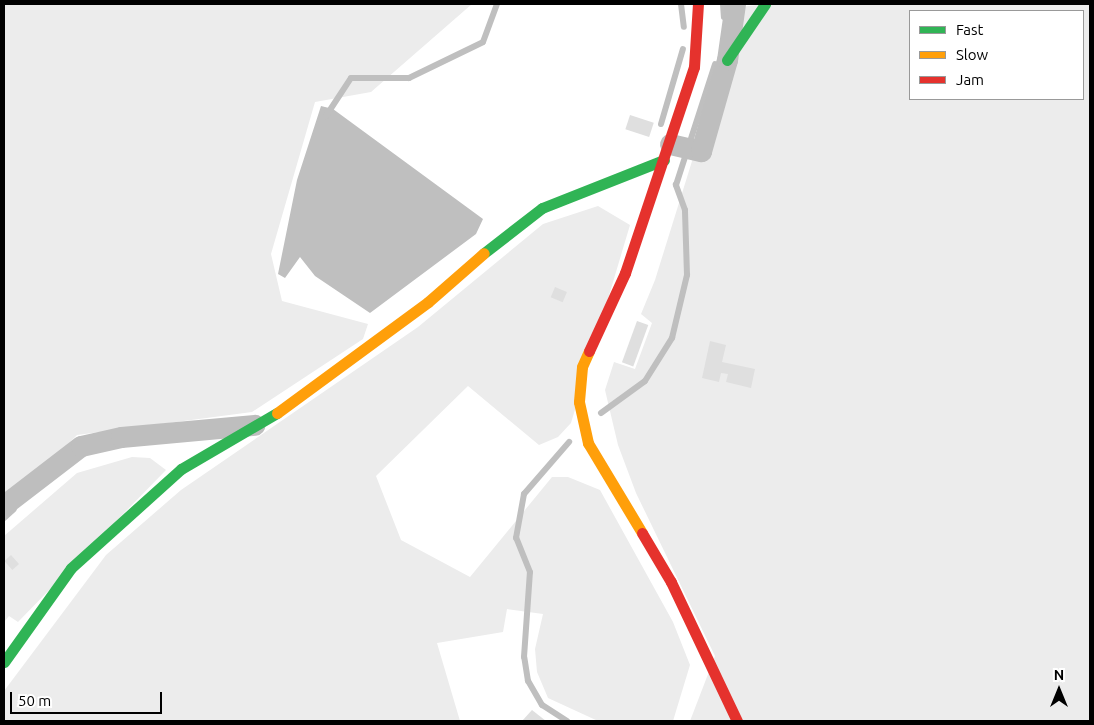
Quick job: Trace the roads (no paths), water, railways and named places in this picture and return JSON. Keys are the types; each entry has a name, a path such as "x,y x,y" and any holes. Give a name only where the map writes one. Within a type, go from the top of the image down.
{"street":[{"path":"698,4 694,67 678,150 582,367 579,402 588,444 671,582 737,721"},
{"path":"4,662 71,568 181,469 260,425 428,302 518,224 542,208 678,150 701,151 726,60 735,4"},
{"path":"726,60 765,4"},
{"path":"4,505 81,446 121,437 260,425"}],"waterway":[{"path":"326,116 351,78 409,78 483,42 497,4"},
{"path":"681,4 684,27"},
{"path":"723,4 724,17"},
{"path":"661,124 683,49"},
{"path":"601,413 645,381 672,338 687,275 685,210 676,185 715,64"},
{"path":"567,721 542,705 528,681 524,657 530,572 516,538 524,494 569,442"},
{"path":"4,518 14,509"}]}
